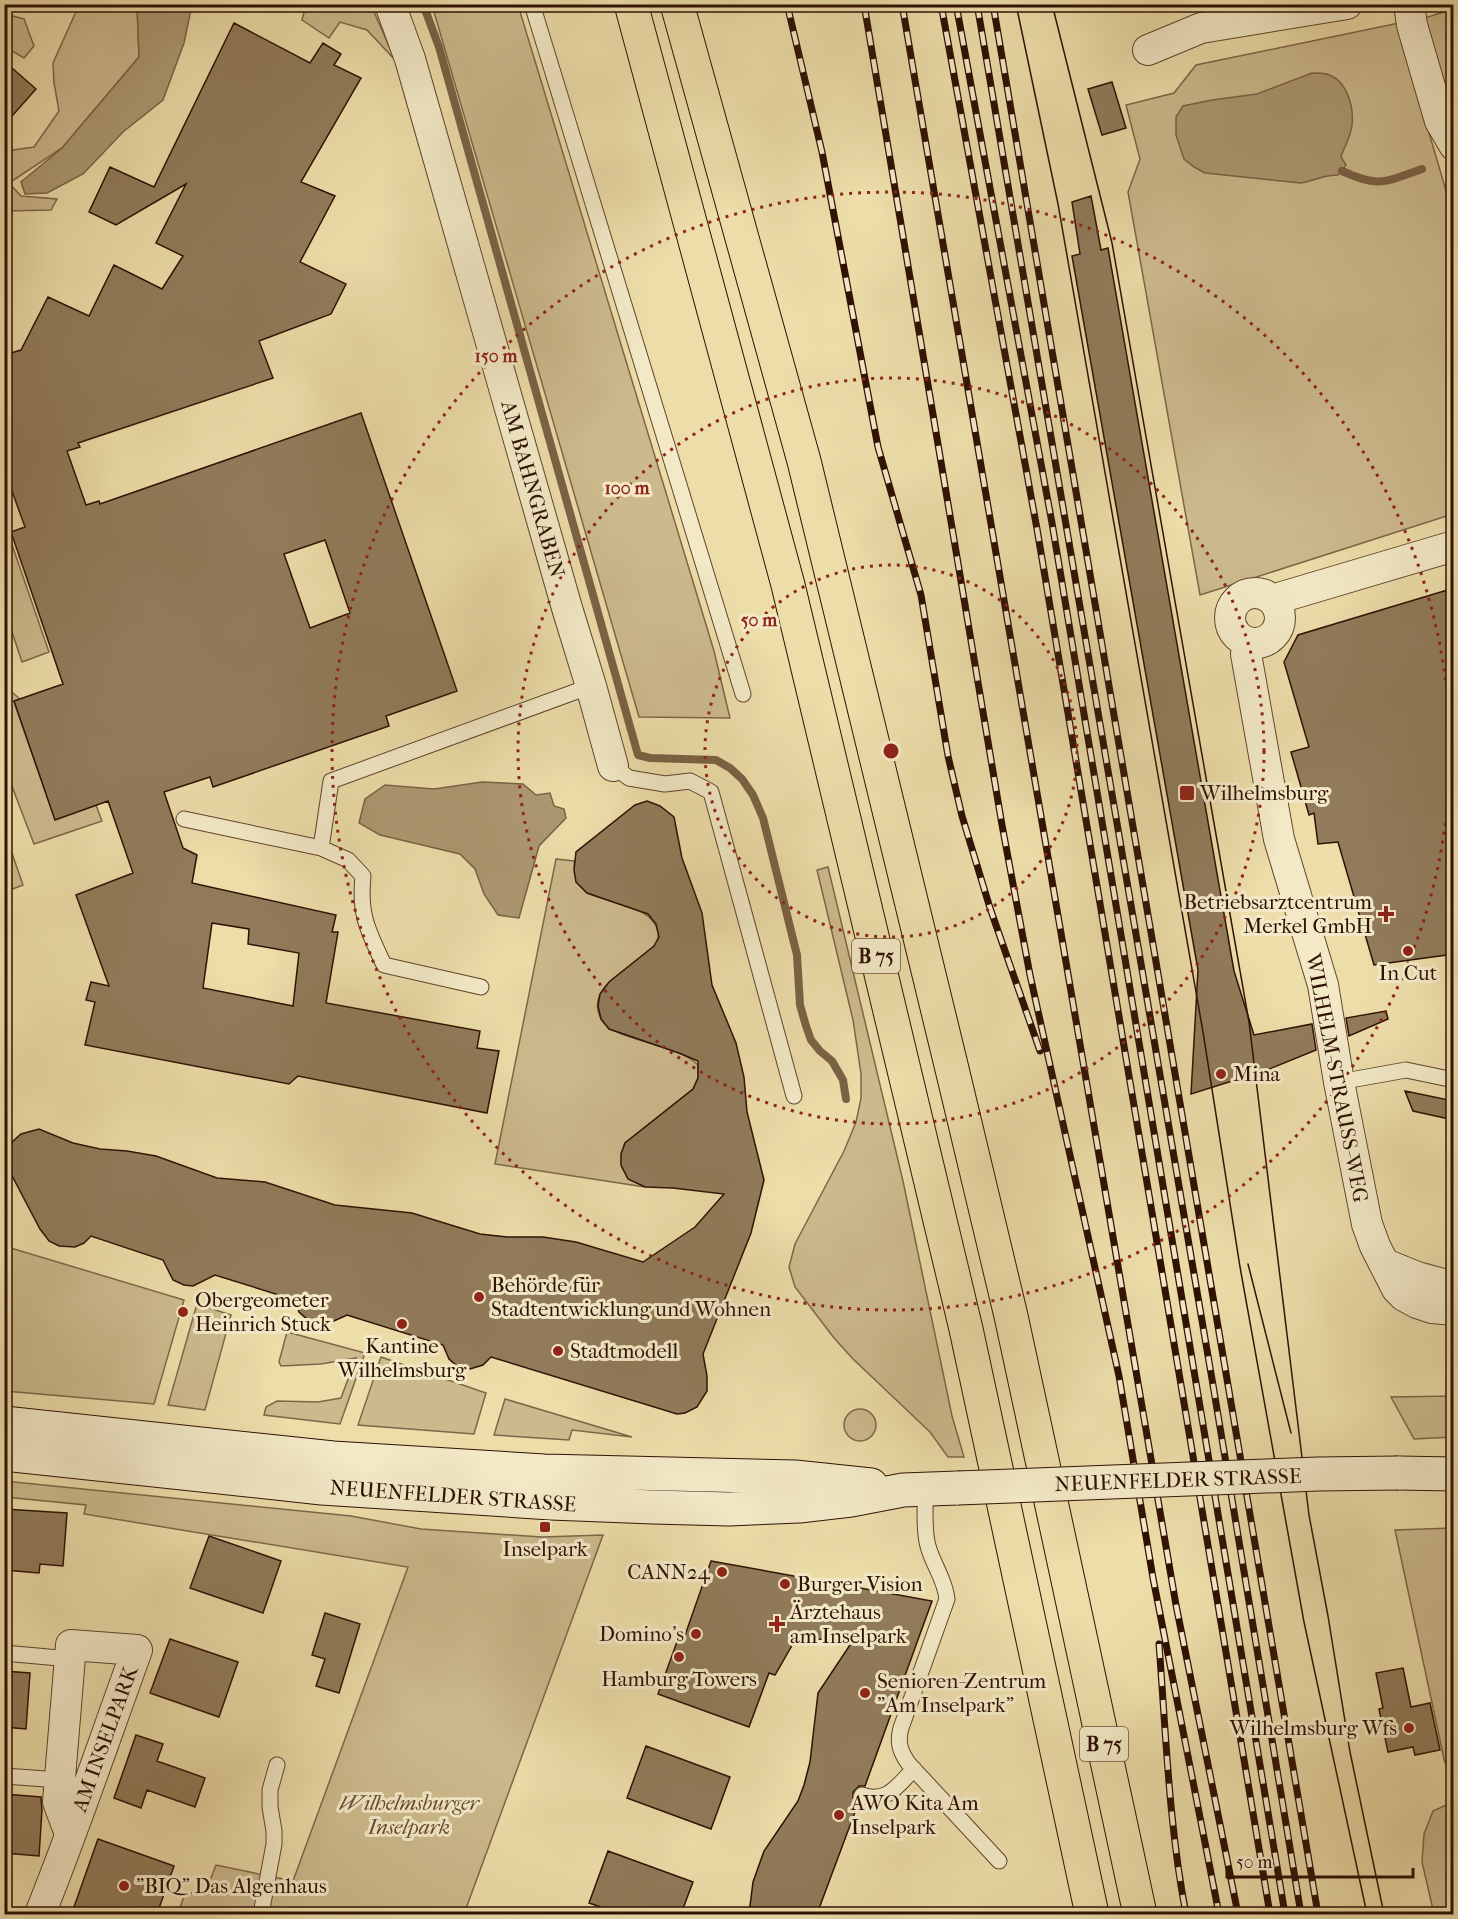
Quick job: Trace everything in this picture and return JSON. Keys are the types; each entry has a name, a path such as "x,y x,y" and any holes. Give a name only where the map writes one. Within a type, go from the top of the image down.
{"highway":[{"name":"B 75","path":"631,4 788,585 966,1329 1092,1914"},
{"name":"B 75","path":"677,4 804,461 947,1046 1011,1316 1140,1914"}],"main road":[{"name":"NEUENFELDER STRASSE","path":"4,1423 333,1458 544,1471 795,1477 914,1490"},
{"name":"NEUENFELDER STRASSE","path":"4,1454 322,1488 552,1503 691,1509 799,1506 914,1490 1318,1474 1454,1474"}],"street":[{"name":"AM BAHNGRABEN","path":"390,4 410,59 613,766"},
{"path":"1148,50 1201,28 1347,4"},
{"path":"1409,4 1412,25 1440,121 1454,145"},
{"path":"1274,602 1282,597 1454,546"},
{"path":"1257,593 1267,596 1274,602 1279,611 1280,622 1276,632 1269,639 1259,643 1248,642 1240,639 1234,632 1230,624 1230,615 1239,598 1257,593"},
{"name":"WILHELM-STRAUSS-WEG","path":"1248,642 1246,654 1278,839 1323,985 1339,1082 1367,1224 1375,1246 1397,1289 1404,1296 1432,1308 1454,1310"},
{"path":"1385,1264 1417,1277 1454,1287"},
{"name":"AM INSELPARK","path":"40,1914 70,1834 137,1650 71,1645 58,1802 70,1834"}],"lane":[{"path":"532,4 743,694"},
{"path":"321,848 331,782 591,686"},
{"path":"613,766 629,778 665,784 690,781 711,792 794,1096"},
{"path":"184,819 321,848 348,860 363,876 361,900 366,925 384,965 481,987"},
{"path":"1339,1082 1407,1070 1454,1080"},
{"path":"914,1490 927,1543 933,1562 945,1585 947,1599 899,1734 899,1745 902,1754 914,1769 995,1857"},
{"path":"4,1653 70,1659"},
{"path":"261,1914 274,1844 270,1790 277,1765"},
{"path":"862,1795 877,1799 887,1794 914,1769"},
{"path":"4,1776 60,1780"}],"green space":[{"path":"79,5 137,5 139,57 62,148 9,183 21,196 57,199 51,210 5,211 5,153 34,147 59,111 53,63"},
{"path":"306,5 371,5 395,60 367,30 340,22 329,38 302,20"},
{"path":"432,5 518,5 714,651 730,718 639,717"},
{"path":"1453,9 1453,125 1429,133 1453,214 1453,514 1200,595 1128,192 1140,159 1126,105 1174,93 1196,65 1428,17"},
{"path":"5,14 24,19 34,46 24,58 5,47"},
{"path":"8,533 49,652 22,662 5,611 4,535"},
{"path":"13,693 20,699 14,702 55,819 96,805 102,821 34,844 5,768 5,694"},
{"path":"5,833 23,885 4,892"},
{"path":"556,859 574,861 576,882 590,894 630,906 648,916 658,931 657,942 649,952 611,980 602,991 597,1004 601,1019 607,1026 618,1032 676,1052 698,1065 698,1078 693,1089 625,1143 621,1158 623,1170 631,1179 645,1187 495,1164"},
{"path":"828,867 903,1181 952,1416 964,1457 948,1457 930,1432 853,1359 795,1287 789,1267 795,1244 844,1151 856,1122 861,1098 861,1074 853,1020 817,870"},
{"path":"4,1246 184,1300 154,1404 5,1391"},
{"path":"197,1304 231,1315 205,1410 168,1405"},
{"path":"287,1332 365,1353 340,1424 264,1415 266,1407 277,1401 318,1402 341,1398 356,1358 321,1364 281,1366 279,1362"},
{"path":"381,1357 486,1393 474,1434 358,1425"},
{"path":"1453,1396 1453,1437 1414,1439 1391,1397"},
{"path":"505,1399 632,1437 572,1430 569,1440 494,1435"},
{"path":"860,1409 871,1414 876,1425 871,1436 860,1441 849,1436 844,1425 849,1414"},
{"name":"Wilhelmsburger Inselpark","path":"4,1481 351,1516 421,1529 542,1537 603,1535 464,1914 178,1914 185,1893 205,1893 216,1865 293,1881 408,1567 84,1514 86,1505 5,1497"},
{"path":"1454,1528 1453,1779 1444,1759 1395,1530"},
{"path":"1453,1802 1453,1914 1434,1914 1422,1862 1424,1834 1433,1811"}],"shaded area":[{"path":"137,5 192,5 184,43 163,100 123,132 83,174 47,193 25,194 21,182 62,148 139,57"},
{"path":"1312,73 1333,77 1344,88 1350,102 1351,129 1341,157 1346,165 1338,175 1300,183 1205,173 1184,159 1176,135 1176,117 1183,106 1257,94"},
{"path":"482,782 523,784 536,795 550,793 554,806 564,809 566,818 539,846 519,918 498,915 484,894 475,869 460,854 380,835 359,823 365,799 385,785 434,789"}],"building":[{"path":"234,23 310,63 323,43 341,54 334,65 361,78 301,182 335,196 300,262 346,284 331,314 259,341 273,378 78,443 80,447 67,451 86,505 99,501 100,504 361,413 457,691 386,716 389,726 213,787 210,777 164,792 183,848 197,855 192,883 336,915 332,932 338,932 326,1003 480,1031 477,1048 499,1051 487,1113 298,1076 289,1084 85,1045 95,1002 86,1000 91,982 109,986 76,895 133,873 108,801 55,820 14,701 63,684 11,532 25,527 4,469 4,355 21,350 48,297 89,316 114,265 162,289 183,256 156,243 186,184 116,225 89,212 110,167 154,187","holes":["325,540 350,613 310,628 284,554","212,923 249,929 248,944 299,953 293,1006 203,988"]},
{"path":"4,61 36,89 4,125"},
{"path":"1112,82 1126,128 1102,135 1088,89"},
{"path":"1091,196 1101,250 1108,248 1234,971 1254,1035 1312,1024 1316,1050 1267,1070 1191,1094 1198,970 1072,256 1080,254 1072,202"},
{"path":"1454,588 1454,954 1374,965 1338,842 1318,844 1314,813 1309,815 1291,752 1309,747 1284,662 1298,635"},
{"path":"647,801 660,806 674,817 682,858 702,913 712,985 736,1043 744,1077 747,1112 764,1180 751,1233 703,1354 707,1391 697,1407 677,1414 491,1357 483,1365 470,1369 456,1365 449,1359 443,1345 347,1315 325,1325 316,1324 299,1312 295,1300 215,1275 193,1286 184,1285 173,1280 163,1260 91,1236 84,1243 75,1247 59,1246 49,1241 40,1229 9,1170 7,1161 12,1142 21,1134 39,1129 73,1143 156,1156 217,1178 265,1182 335,1205 412,1213 480,1234 543,1237 576,1242 643,1262 695,1227 724,1194 645,1187 628,1179 621,1165 621,1154 625,1143 693,1089 698,1078 698,1061 609,1029 601,1019 598,1006 600,994 609,982 654,946 659,937 656,924 648,914 587,893 576,882 574,870 576,852 635,805"},
{"path":"1386,1011 1388,1019 1349,1036 1346,1018"},
{"path":"1405,1091 1454,1101 1454,1120 1413,1111"},
{"path":"4,1509 67,1513 63,1566 40,1564 39,1573 4,1570"},
{"path":"209,1536 281,1561 263,1613 190,1588"},
{"path":"711,1561 932,1601 865,1786 859,1786 853,1792 853,1798 858,1804 817,1914 749,1914 753,1882 764,1851 798,1801 804,1785 810,1762 818,1693 850,1645 798,1635 775,1675 769,1673 749,1727 658,1694 678,1639 683,1641"},
{"path":"325,1613 360,1624 339,1693 316,1686 325,1659 312,1655"},
{"path":"170,1639 238,1662 219,1717 150,1693"},
{"name":"Wilhelmsburg Wfs","path":"1403,1668 1411,1707 1430,1703 1440,1750 1415,1755 1413,1747 1388,1752 1379,1709 1383,1708 1376,1673"},
{"path":"4,1671 30,1673 26,1729 4,1727"},
{"path":"136,1735 163,1744 157,1761 205,1778 195,1807 147,1790 141,1808 114,1798"},
{"path":"646,1746 730,1777 711,1829 627,1798"},
{"path":"4,1794 41,1797 39,1856 4,1853"},
{"name":"\"BIQ\" Das Algenhaus","path":"98,1839 174,1866 157,1914 96,1914 74,1907"},
{"path":"608,1851 693,1882 681,1914 621,1914 589,1903"}],"waterway":[{"path":"423,4 439,47 638,755 650,758 716,760 730,768 742,779 753,795 763,818 797,955 800,1005 806,1026 811,1040 832,1061 843,1080 846,1099"},
{"path":"1342,171 1365,180 1382,181 1422,169"}],"tram line":[{"path":"1016,4 1058,204 1203,1032 1240,1267 1304,1622 1367,1914"},
{"path":"1052,4 1112,243 1249,1022 1309,1515 1350,1752 1384,1914"},
{"path":"1248,1264 1291,1433"}],"railway":[{"path":"787,4 822,152 878,447 921,595 948,756 962,816 990,908 1040,1051"},
{"path":"864,4 1002,825 1030,975 1119,1376 1153,1578 1219,1914"},
{"path":"902,4 1176,1605 1238,1914"},
{"path":"941,4 1037,529 1270,1914"},
{"path":"956,4 1052,523 1285,1914"},
{"path":"977,4 1301,1914"},
{"path":"993,4 1318,1914"},
{"path":"1159,1644 1172,1814 1186,1914"}],"place":[{"name":"Wilhelmsburg","path":"1187,793"},
{"name":"Betriebsarztcentrum Merkel GmbH","path":"1386,914"},
{"name":"In Cut","path":"1408,951"},
{"name":"Mina","path":"1221,1074"},
{"name":"Behörde für Stadtentwicklung und Wohnen","path":"479,1297"},
{"name":"Obergeometer Heinrich Stuck","path":"183,1312"},
{"name":"Kantine Wilhelmsburg","path":"402,1324"},
{"name":"Stadtmodell","path":"558,1351"},
{"name":"Inselpark","path":"545,1527"},
{"name":"CANN24","path":"722,1572"},
{"name":"Burger Vision","path":"785,1584"},
{"name":"Ärztehaus am Inselpark","path":"777,1624"},
{"name":"Domino's","path":"696,1634"},
{"name":"Hamburg Towers","path":"679,1657"},
{"name":"Senioren-Zentrum \"Am Inselpark\"","path":"865,1693"},
{"name":"Wilhelmsburg Wfs","path":"1409,1728"},
{"name":"AWO Kita Am Inselpark","path":"839,1815"},
{"name":"\"BIQ\" Das Algenhaus","path":"124,1886"}]}
